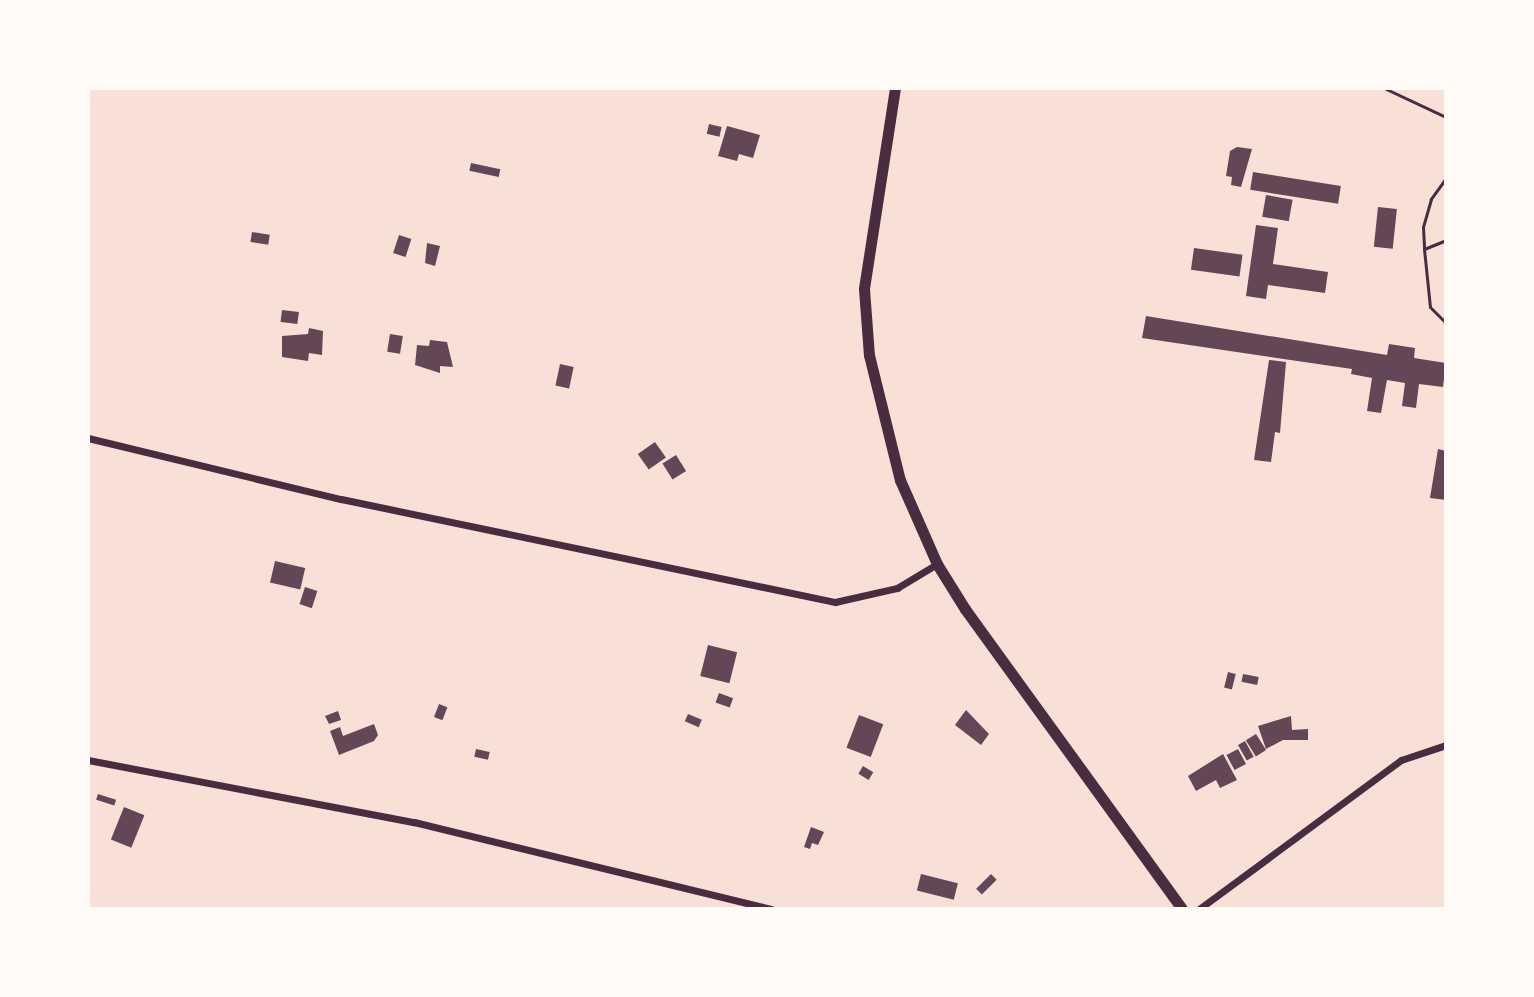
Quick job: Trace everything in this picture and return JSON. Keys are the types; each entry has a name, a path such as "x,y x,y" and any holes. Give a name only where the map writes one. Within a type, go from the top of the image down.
{"highway":[{"path":"895,88 869,228 864,289 869,355 900,480 937,564 1009,673 1182,909"}],"street":[{"path":"88,438 341,499 835,602 897,588 937,564"},
{"path":"1199,909 1401,760 1446,745"},
{"path":"88,760 414,822 772,909"}],"lane":[{"path":"1384,88 1446,117"},
{"path":"1446,178 1431,199 1423,227 1430,307 1446,323"},
{"path":"1424,249 1446,240"}],"building":[{"path":"709,124 722,127 719,137 707,134"},
{"path":"727,126 760,135 753,158 739,154 737,161 718,156"},
{"path":"1237,147 1252,149 1241,187 1231,185 1232,177 1226,176 1230,151"},
{"path":"471,163 500,169 499,177 469,171"},
{"path":"1253,172 1341,186 1338,204 1250,190"},
{"path":"1266,195 1293,200 1289,221 1262,217"},
{"path":"1378,207 1397,209 1393,249 1374,247"},
{"path":"1256,225 1278,228 1273,264 1328,272 1325,293 1268,285 1266,299 1246,296"},
{"path":"252,232 270,235 268,245 250,242"},
{"path":"399,235 411,239 405,257 393,253"},
{"path":"427,243 440,246 435,266 425,263"},
{"path":"1194,248 1243,255 1239,277 1191,270"},
{"path":"282,310 299,312 297,324 281,322"},
{"path":"1146,316 1387,355 1389,344 1415,348 1414,358 1446,363 1443,387 1419,384 1416,408 1402,406 1405,383 1387,380 1381,413 1367,411 1372,378 1351,374 1352,369 1142,338"},
{"path":"309,328 323,331 322,355 309,353 308,361 282,357 282,336 308,334"},
{"path":"390,334 403,336 400,354 387,352"},
{"path":"430,340 447,342 453,367 440,366 440,373 415,365 417,345 429,346"},
{"path":"1269,360 1286,362 1280,433 1275,432 1271,462 1254,460"},
{"path":"560,364 574,367 569,388 555,386"},
{"path":"655,442 666,458 649,470 638,454"},
{"path":"1438,449 1446,451 1446,500 1430,498"},
{"path":"676,455 686,471 672,480 662,463"},
{"path":"275,561 305,568 300,589 270,582"},
{"path":"305,587 317,591 312,608 299,604"},
{"path":"708,645 737,652 729,683 700,676"},
{"path":"1228,672 1236,674 1232,689 1224,688"},
{"path":"1243,674 1259,677 1257,685 1241,682"},
{"path":"719,693 733,698 730,708 716,702"},
{"path":"439,704 447,707 442,720 434,717"},
{"path":"966,710 989,734 981,745 955,725"},
{"path":"338,711 341,720 329,724 325,716"},
{"path":"688,714 702,720 699,727 685,721"},
{"path":"859,715 883,724 871,757 846,748"},
{"path":"1291,716 1292,730 1308,729 1308,740 1283,740 1266,749 1258,726"},
{"path":"374,724 378,735 374,741 339,755 330,731 340,727 343,736"},
{"path":"1256,734 1266,750 1256,756 1246,740"},
{"path":"1245,741 1254,757 1247,761 1238,745"},
{"path":"476,749 490,752 488,760 474,757"},
{"path":"1238,749 1246,764 1235,770 1227,755"},
{"path":"1223,754 1237,780 1220,788 1216,780 1196,791 1188,776"},
{"path":"863,766 873,772 869,780 858,774"},
{"path":"98,794 116,800 114,806 96,800"},
{"path":"124,807 144,815 131,848 111,839"},
{"path":"811,827 824,832 818,845 812,843 810,849 804,847"},
{"path":"921,874 958,883 954,900 917,890"},
{"path":"991,874 997,880 982,895 976,889"}]}
